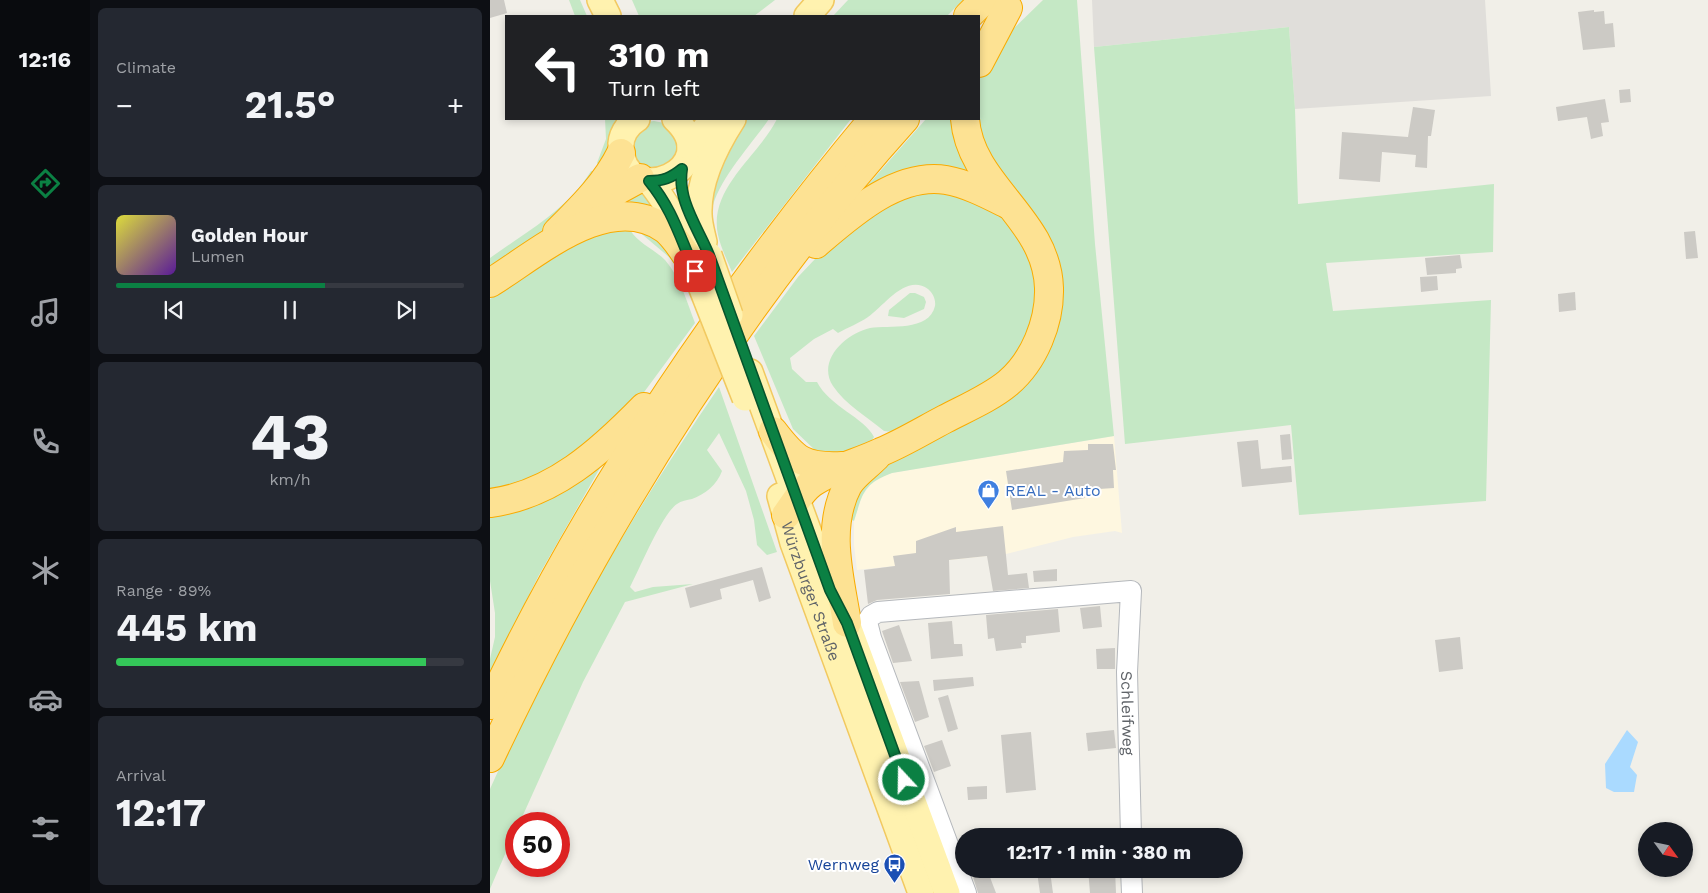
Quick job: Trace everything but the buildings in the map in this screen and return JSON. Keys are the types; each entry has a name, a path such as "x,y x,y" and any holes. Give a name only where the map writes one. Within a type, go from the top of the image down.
{"highway":[{"path":"971,15 1002,3"},
{"path":"980,36 1002,3"},
{"path":"980,60 1002,3"},
{"path":"490,705 532,622 591,514 683,367 757,263 872,120"},
{"path":"490,758 524,687 610,527 670,428 776,276 842,192 904,120"},
{"path":"787,502 820,501 846,475 880,453 990,395 1008,383 1022,368 1034,350 1042,332 1047,312 1049,289 1047,269 1038,241 979,163 966,132 964,120"},
{"path":"538,251 591,196 616,164 621,153"},
{"path":"573,231 618,190 645,180"},
{"path":"776,276 860,207 894,188 924,181 945,180 971,187 1014,207"},
{"path":"490,283 538,251 573,231 616,216 645,218 665,230 675,240 700,257"},
{"path":"490,503 509,501 541,488 577,468 615,436 683,367"},
{"path":"773,431 789,451 807,464 846,475"},
{"path":"846,475 836,532 838,570 847,623"}],"main road":[{"path":"587,0 593,15"},
{"path":"600,0 608,15"},
{"path":"808,15 822,0"},
{"path":"621,153 620,144 624,132 632,120"},
{"path":"676,120 688,136 686,158"},
{"path":"645,180 667,179 686,158 712,120"},
{"path":"700,257 699,215 701,195 708,168 721,138 732,120"},
{"name":"Würzburger Straße","path":"621,153 628,168 645,180 662,197 700,257"},
{"name":"Würzburger Straße","path":"686,158 680,186 700,257 750,391 787,502 847,623 947,893"},
{"name":"Würzburger Straße","path":"750,391 773,431 793,543 921,893"}],"street":[{"name":"Schleifweg","path":"955,863 871,638 867,622 871,616 878,612 1131,591 1127,672 1131,828"},
{"name":"Schleifweg","path":"960,878 966,893"},
{"path":"1131,878 1132,893"}],"shaded area":[{"path":"1092,0 1485,0 1491,96 1295,109 1289,27 1094,47"},
{"name":"REAL - Auto","path":"1114,436 1122,533 1115,531 1073,537 1006,554 857,570 854,521 862,496 874,480 892,473"}],"green space":[{"path":"569,0 580,0 587,15 575,15"},
{"path":"632,0 775,0 755,15 639,15"},
{"path":"848,0 963,0 948,15 834,15"},
{"path":"1043,0 1077,0 1095,244 1114,436 892,473 875,481 862,496 854,521 845,516 854,495 892,459 994,404 1059,317 985,157 979,120 980,76 1007,35"},
{"path":"1289,27 1295,109 1298,204 1494,184 1493,252 1326,263 1333,311 1491,300 1486,501 1299,515 1291,425 1125,444 1094,47"},
{"path":"605,120 621,120 604,170 597,163 606,139"},
{"path":"744,120 768,120 728,175 715,199 712,210 708,191"},
{"path":"776,120 850,120 732,272 718,235 717,218 720,202 737,173 769,133"},
{"path":"925,120 955,120 986,182 853,202"},
{"path":"654,121 669,124 682,150 664,172 637,165 631,138 646,122"},
{"path":"591,171 597,172 570,211 490,270 490,258 558,209 581,185"},
{"path":"641,187 672,225 632,204 628,198"},
{"path":"944,189 996,207 1038,263 1038,319 1011,362 994,377 893,432 884,431 838,393 829,376 828,367 837,349 861,331 870,328 907,326 925,320 935,306 935,299 930,291 920,285 904,288 860,322 838,333 833,329 814,339 790,358 792,369 806,382 817,382 830,398 863,424 874,437 870,443 836,458 817,452 793,429 754,336 798,277 833,240 895,197"},
{"path":"642,225 672,252 680,271 669,257 637,230"},
{"path":"594,230 630,230 638,239 661,256 679,282 695,323 639,399 574,465 490,499 490,299 558,251"},
{"path":"910,293 924,297 926,302 924,309 904,318 888,316 889,310"},
{"path":"719,387 777,552 767,555 757,545 754,520 746,491 719,433 707,450 722,471 720,476 706,492 679,503 671,510 658,530 630,587 635,592 653,587 693,584 625,602 583,682 524,812 505,812 505,854 490,889 490,789 540,685 595,583"},
{"path":"608,454 539,575 490,673 490,659 495,637 495,613 490,581 490,510"}],"water":[{"path":"1627,730 1638,742 1630,767 1637,775 1634,792 1614,792 1606,788 1605,764"}],"place":[{"name":"REAL - Auto","path":"989,509"},
{"name":"Wernweg","path":"895,883"}],"route":[{"path":"695,271 675,220 662,197 649,181 661,181 672,177 682,169 680,186 686,205 709,255 773,431 780,456 830,590 847,623 904,780"}]}
